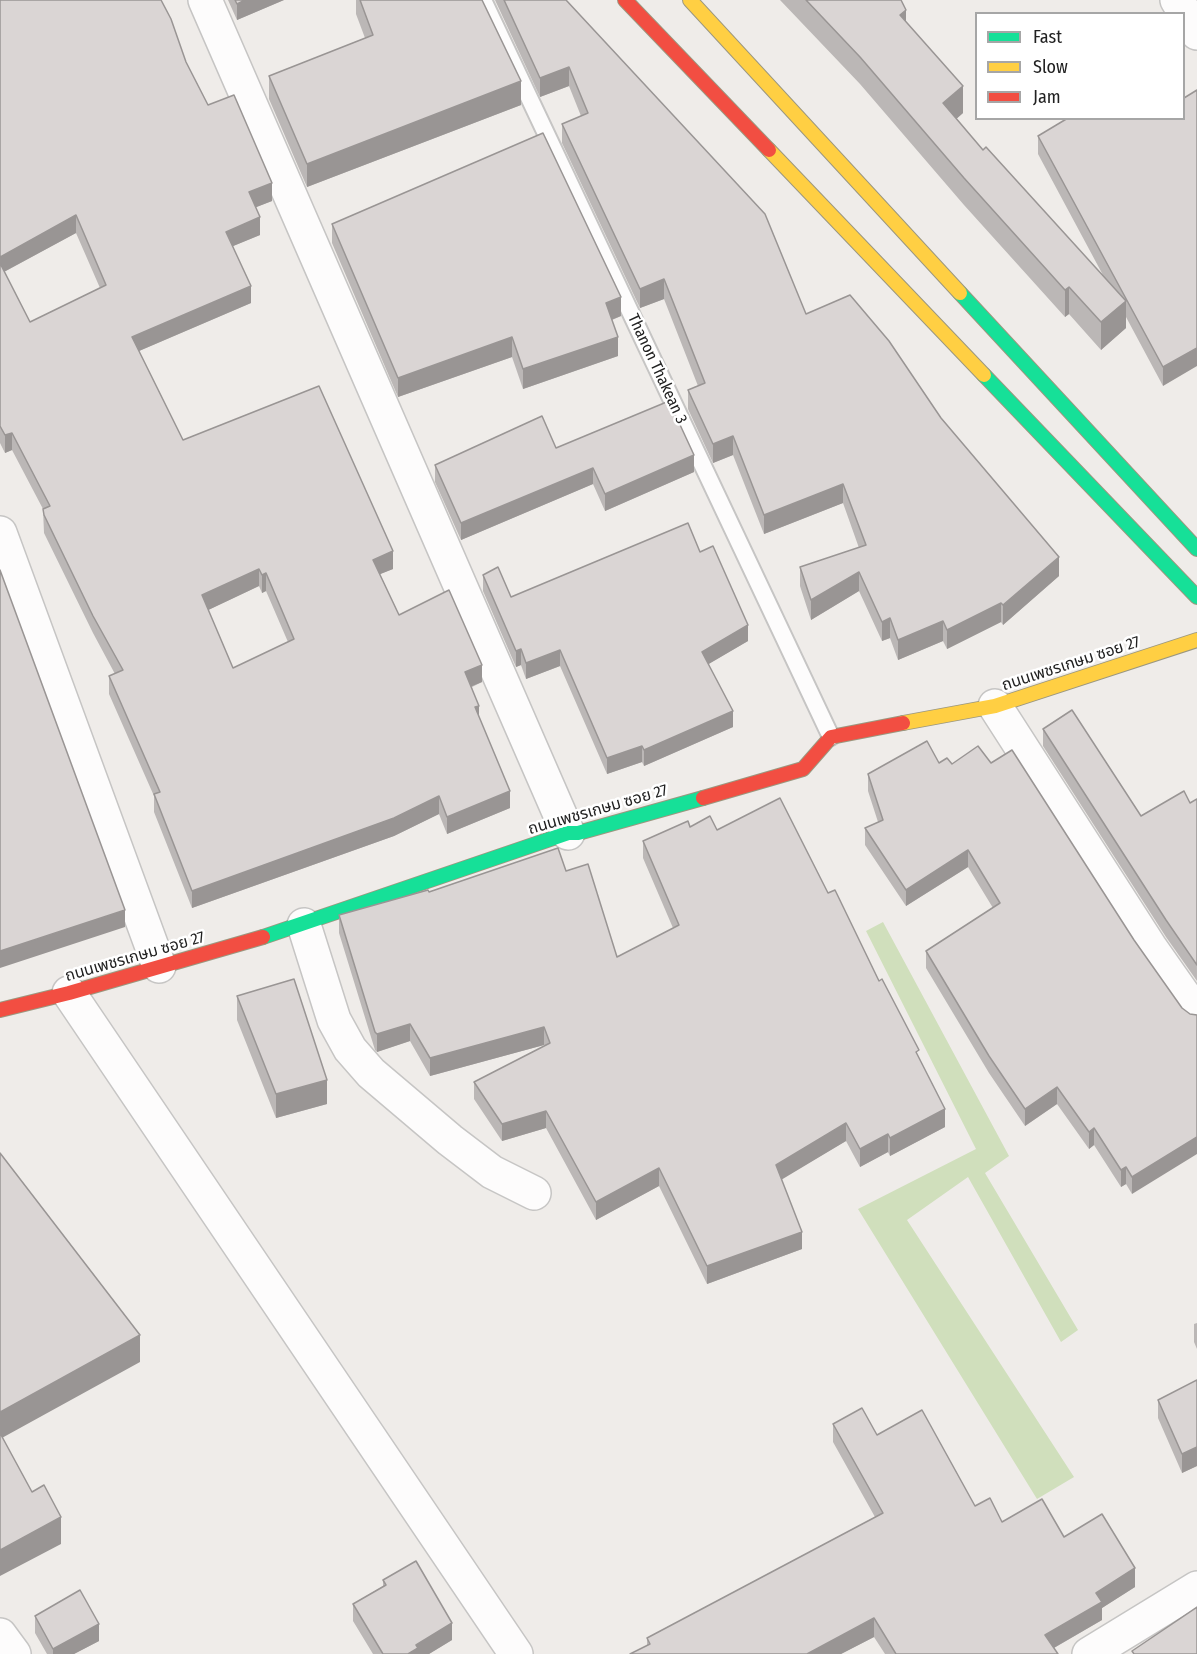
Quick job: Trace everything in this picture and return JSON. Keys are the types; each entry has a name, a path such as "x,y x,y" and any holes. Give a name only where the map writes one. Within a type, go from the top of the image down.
{"main road":[{"path":"625,0 1197,597"},
{"path":"690,0 1197,549"},
{"name":"ถนนเพชรเกษม ซอย 27","path":"0,1010 69,993 304,925 568,833 578,833 803,770 831,737 995,706 1197,640"}],"street":[{"path":"205,0 568,833"},
{"path":"1185,13 1197,33"},
{"path":"0,533 159,966"},
{"path":"995,706 1150,947 1197,1014"},
{"path":"304,925 334,1020 350,1050 371,1073 450,1140 492,1172 534,1192"},
{"path":"69,993 516,1654"},
{"path":"1089,1654 1197,1588"},
{"path":"0,1635 14,1654"}],"lane":[{"name":"Thanon Thakean 3","path":"483,0 831,737"}],"green space":[{"path":"883,922 1009,1156 985,1173 1078,1330 1061,1342 968,1177 907,1220 1074,1477 1037,1499 858,1209 976,1149 866,931"}],"building":[{"path":"0,0 161,0 171,19 186,62 208,105 234,95 272,183 249,192 260,217 226,232 251,286 132,337 183,440 319,386 393,551 373,560 399,615 449,590 482,665 465,672 479,706 475,707 510,791 447,817 439,796 394,818 192,891 154,794 160,792 109,676 123,670 93,616 44,515 43,509 50,506 12,433 5,435 0,426 0,263 30,322 106,285 76,215 0,257","holes":["259,569 262,575 266,573 294,639 233,668 202,595"]},
{"path":"360,0 482,0 521,81 307,164 269,76 373,35"},
{"path":"504,0 566,0 765,214 806,314 850,295 889,341 941,418 1059,557 1003,605 1001,603 947,630 943,621 898,640 890,618 882,622 859,572 811,600 800,567 866,545 843,484 764,515 733,436 713,444 688,390 705,383 664,279 640,289 562,124 588,113 569,67 540,78"},
{"path":"806,0 901,0 906,10 900,15 963,86 943,103 983,150 986,147 1126,301 1101,322 1069,287 1065,290 964,178 860,57"},
{"path":"1197,90 1197,348 1163,367 1038,136 1065,120 1185,120 1185,97"},
{"path":"543,133 621,297 606,303 618,337 523,369 512,337 398,378 332,224"},
{"path":"669,401 694,455 605,494 593,468 461,523 435,465 542,416 556,448"},
{"path":"688,523 700,552 713,546 748,625 702,652 733,711 644,750 642,746 607,758 560,650 526,663 521,649 516,651 483,575 498,567 511,597"},
{"path":"0,570 125,910 0,951"},
{"path":"1072,710 1141,816 1184,791 1190,803 1197,799 1197,965 1043,729"},
{"path":"927,741 939,763 947,758 952,764 978,746 991,763 1012,750 1134,940 1182,1008 1190,1014 1197,1015 1197,1137 1132,1177 1126,1167 1121,1170 1094,1128 1089,1132 1057,1087 1025,1109 989,1056 926,951 1000,903 968,850 906,890 865,828 883,820 868,774"},
{"path":"780,798 828,893 835,890 879,981 882,979 919,1050 916,1052 945,1109 890,1138 888,1134 860,1149 846,1123 776,1165 802,1232 707,1266 659,1168 596,1202 546,1111 502,1124 474,1082 550,1043 544,1027 430,1058 410,1024 377,1034 339,915 428,890 429,892 558,848 566,871 588,864 617,957 679,925 643,841 688,821 690,827 710,816 717,830"},
{"path":"294,979 327,1080 276,1094 237,996"},
{"path":"0,1153 140,1335 0,1412"},
{"path":"1197,1380 1197,1447 1182,1454 1158,1400"},
{"path":"862,1408 877,1435 922,1410 975,1506 990,1498 1002,1522 1042,1499 1064,1537 1102,1514 1135,1568 1096,1593 1102,1602 1045,1635 1058,1654 896,1654 874,1618 807,1654 630,1654 650,1644 647,1638 883,1513 833,1424"},
{"path":"0,1433 32,1492 44,1485 61,1517 0,1550"},
{"path":"416,1561 452,1623 416,1645 418,1648 408,1654 383,1654 353,1604 386,1585 383,1580"},
{"path":"80,1590 99,1624 53,1649 35,1616"},
{"path":"1197,1607 1197,1654 1134,1654 1132,1651"}],"traffic: fast":[{"path":"960,293 1197,549"},
{"path":"984,375 1197,597"},
{"path":"263,937 568,833 578,833 703,798"}],"traffic: slow":[{"path":"690,0 960,293"},
{"path":"769,150 984,375"},
{"path":"903,723 995,706 1197,640"}],"traffic: jam":[{"path":"625,0 769,150"},
{"path":"703,798 803,769 831,737 903,723"},
{"path":"0,1010 69,993 263,937"}]}
